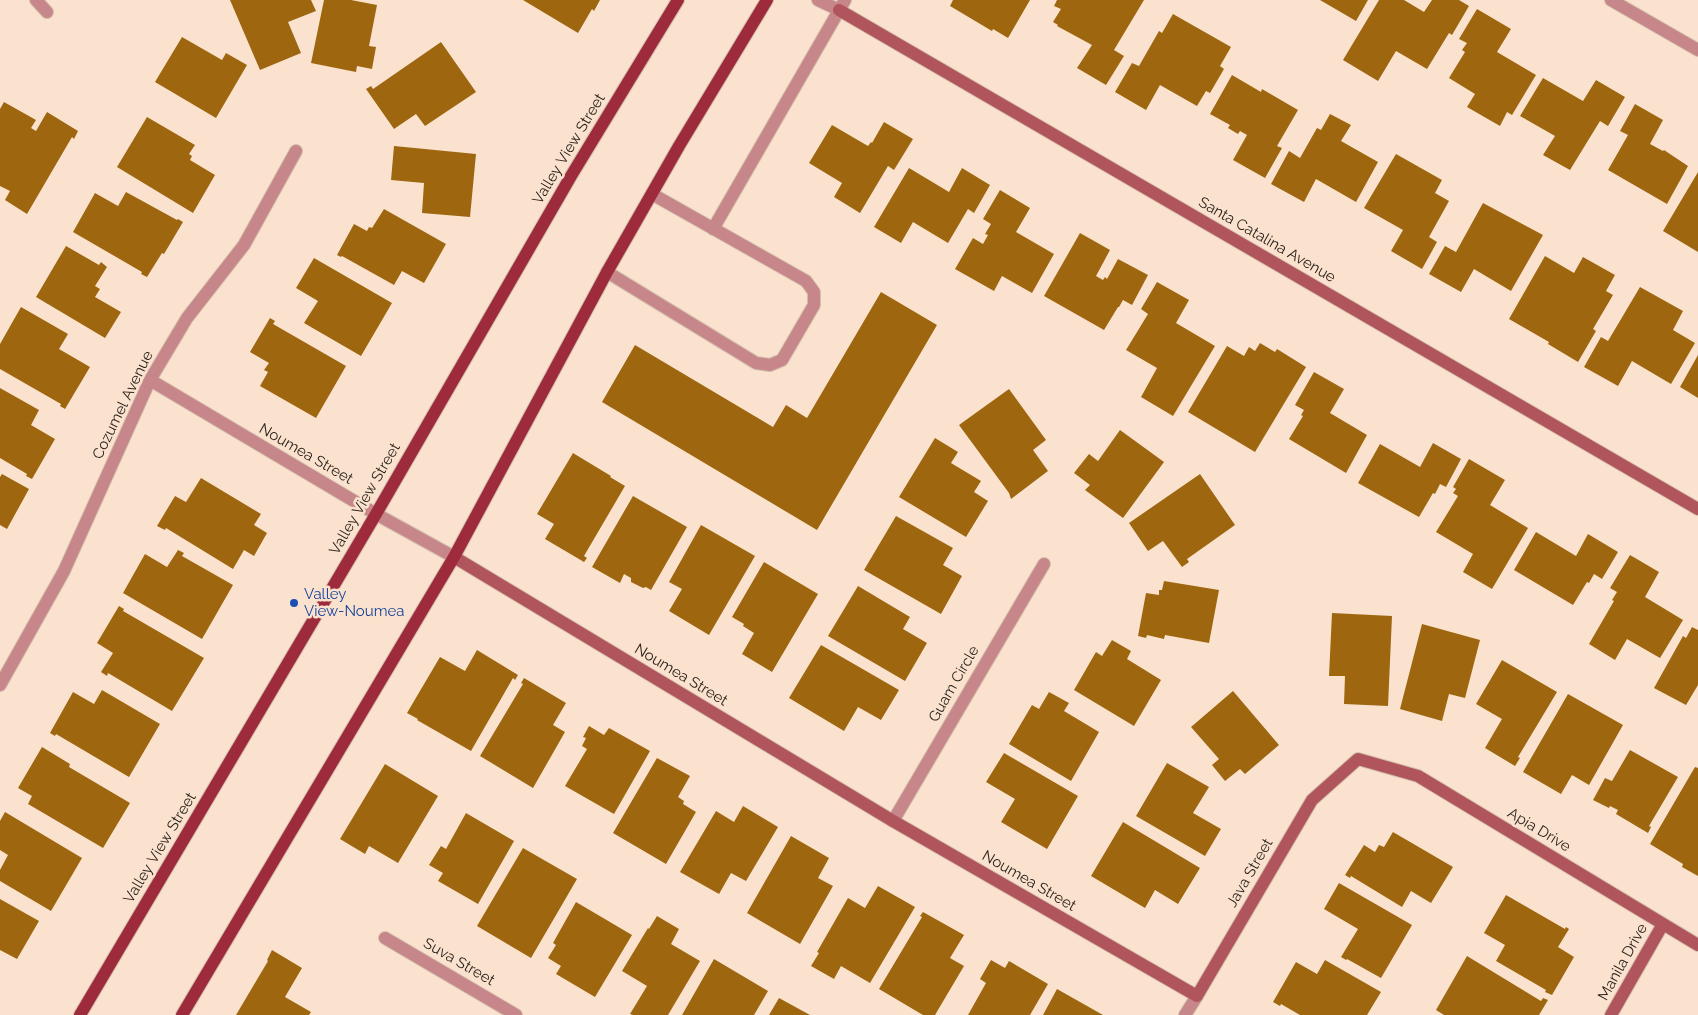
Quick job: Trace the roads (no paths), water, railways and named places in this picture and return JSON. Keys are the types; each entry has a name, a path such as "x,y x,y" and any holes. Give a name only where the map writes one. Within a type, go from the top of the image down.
{"main road":[{"name":"Valley View Street","path":"80,1015 376,514 571,176 678,0"},
{"path":"182,1015 454,557 607,272 766,0"}],"street":[{"path":"36,0 47,12"},
{"name":"Santa Catalina Avenue","path":"818,0 842,5 1698,509"},
{"path":"1612,0 1698,50"},
{"path":"713,229 842,5"},
{"name":"Cozumel Avenue","path":"0,685 64,571 150,380 187,318 244,245 296,151"},
{"path":"607,272 756,363 770,365 782,360 814,305 814,292 806,281 652,194"},
{"name":"Noumea Street","path":"150,380 376,514 454,557 893,821 1197,996"},
{"name":"Guam Circle","path":"893,821 1044,564"},
{"name":"Apia Drive","path":"1358,759 1418,776 1698,945"},
{"name":"Java Street","path":"1185,1015 1312,800 1358,759"},
{"name":"Manila Drive","path":"1611,1015 1663,924"},
{"name":"Suva Street","path":"385,938 516,1015"}],"place":[{"name":"Valley View-Noumea","path":"294,603"}]}
